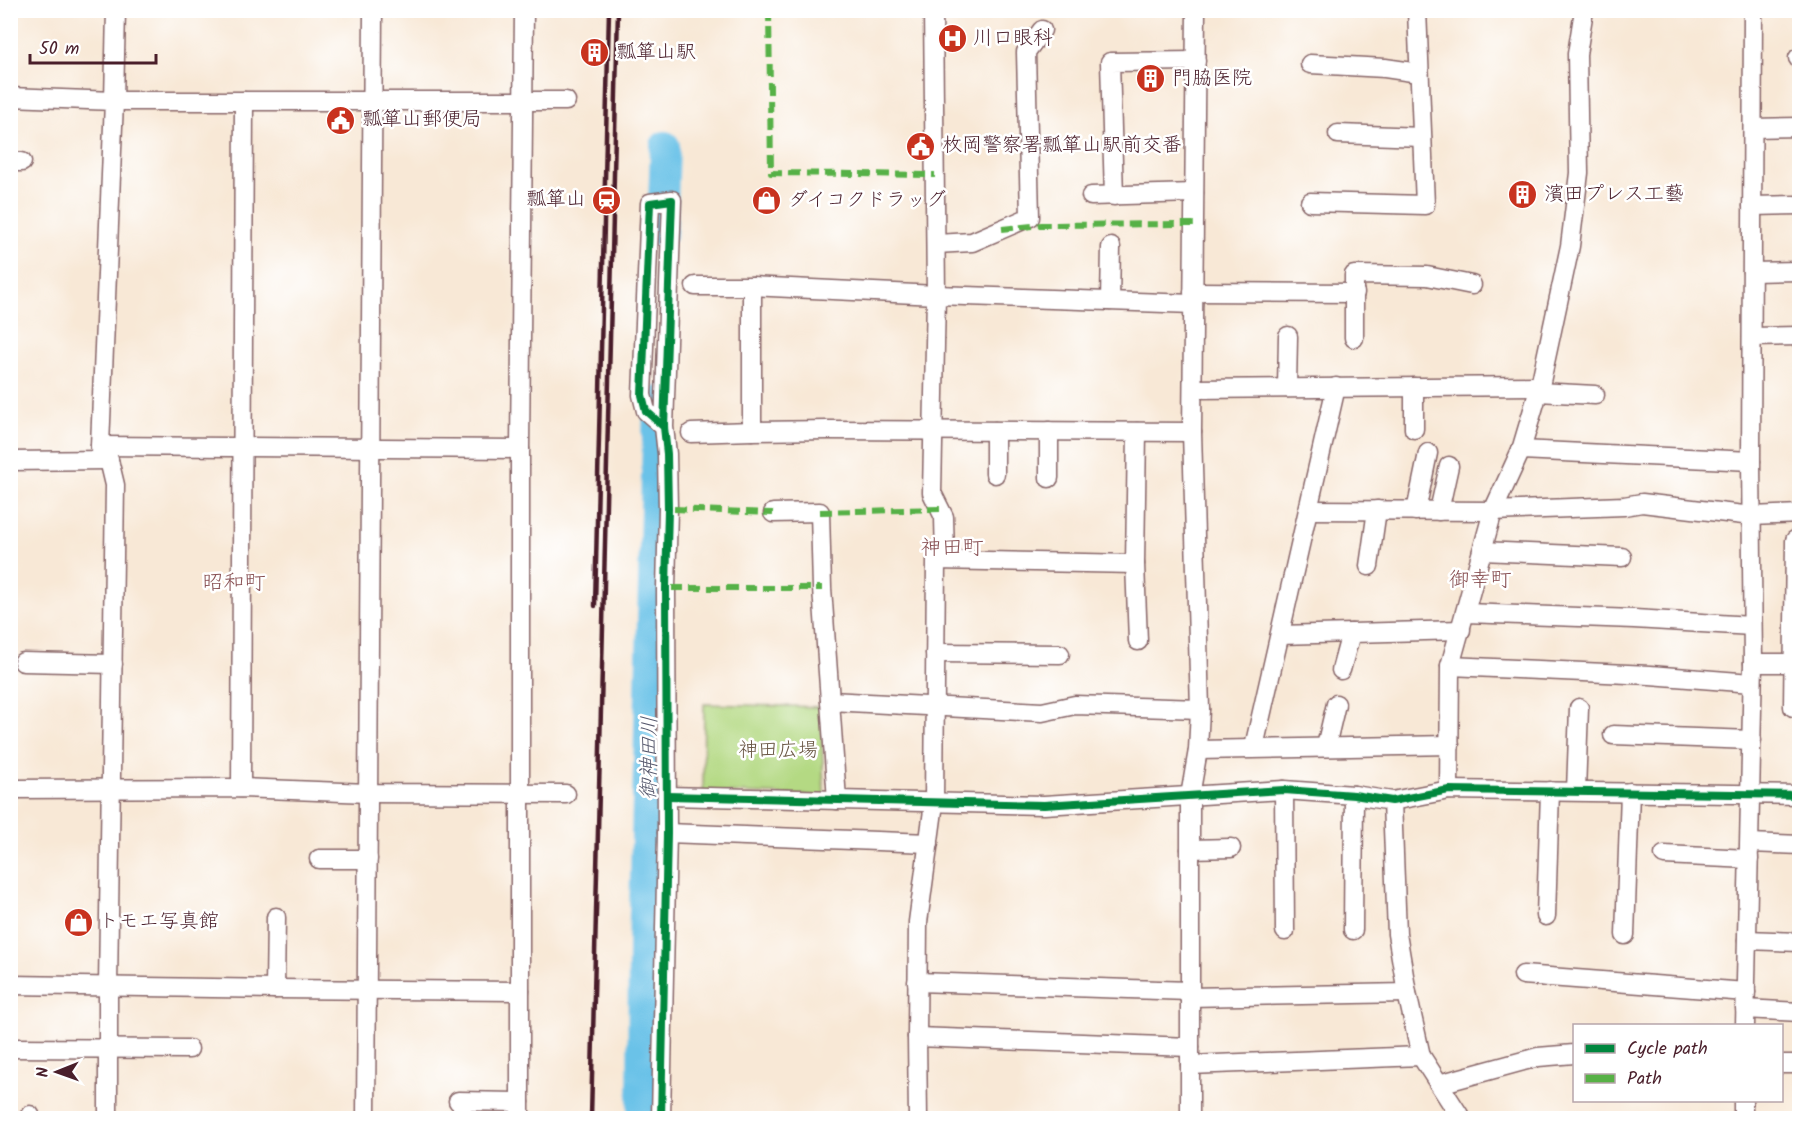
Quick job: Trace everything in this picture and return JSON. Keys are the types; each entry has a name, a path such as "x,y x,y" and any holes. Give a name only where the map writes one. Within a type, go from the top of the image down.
{"street":[{"path":"108,1119 115,485 104,453 117,10"},
{"path":"366,1119 373,10"},
{"path":"458,1101 520,1110 520,449 525,100 524,10"},
{"path":"933,10 936,295 932,493 944,517 945,559"},
{"path":"1190,1119 1190,796 1198,750 1200,709 1192,432 1196,10"},
{"path":"1310,202 1425,205 1417,10"},
{"path":"1449,790 1450,666 1493,511 1521,450 1539,389 1570,246 1579,173 1577,54 1584,10"},
{"path":"1745,1009 1753,663 1751,461 1753,10"},
{"path":"936,244 972,242 1030,217 1026,52 1041,30"},
{"path":"1114,196 1110,62 1196,61"},
{"path":"1310,64 1384,68 1419,73"},
{"path":"10,97 114,101 525,100 566,102"},
{"path":"241,788 244,101"},
{"path":"1753,128 1800,127"},
{"path":"1338,134 1422,136"},
{"path":"1091,196 1194,193"},
{"path":"661,1119 667,833 668,509 667,454 662,425 672,201 650,203 642,395 646,411 662,425"},
{"path":"1752,206 1800,205"},
{"path":"1110,301 1111,247"},
{"path":"1752,272 1800,272"},
{"path":"1354,338 1354,275 1427,276 1472,285"},
{"path":"695,286 752,286 1110,301 1355,293"},
{"path":"752,286 752,431"},
{"path":"1287,388 1288,336"},
{"path":"1752,337 1800,336"},
{"path":"1254,747 1336,387"},
{"path":"1193,389 1414,387 1539,389 1595,395"},
{"path":"1414,387 1414,429"},
{"path":"690,433 752,431 1192,432"},
{"path":"995,431 995,474"},
{"path":"1049,431 1049,478"},
{"path":"1137,432 1135,564 1138,641"},
{"path":"10,461 104,453 242,447 520,449"},
{"path":"1521,450 1751,461"},
{"path":"1416,511 1428,453"},
{"path":"1439,511 1449,466"},
{"path":"1309,510 1493,511 1624,506 1642,503 1752,516 1800,514"},
{"path":"1369,566 1377,510"},
{"path":"773,513 820,512 822,588 837,800"},
{"path":"1793,707 1795,540"},
{"path":"1482,551 1622,556"},
{"path":"918,1119 918,922 934,803 936,560 1135,564"},
{"path":"1280,635 1351,633 1464,621 1634,619 1752,626"},
{"path":"1341,670 1351,633"},
{"path":"935,653 1060,654"},
{"path":"23,662 112,664"},
{"path":"1753,663 1794,663"},
{"path":"1450,666 1650,675 1752,683"},
{"path":"830,701 1042,712 1075,705 1200,709"},
{"path":"1326,746 1336,704"},
{"path":"1576,791 1579,708"},
{"path":"1612,735 1752,740"},
{"path":"1198,750 1254,747 1450,745"},
{"path":"10,789 241,788 368,793 566,794"},
{"path":"667,796 1044,805 1284,790 1354,795 1392,801 1449,790 1800,795"},
{"path":"1284,790 1285,931"},
{"path":"1546,916 1550,791"},
{"path":"1625,935 1630,792"},
{"path":"1353,930 1354,795"},
{"path":"1392,801 1397,934 1420,1056 1461,1119"},
{"path":"667,833 929,843"},
{"path":"1664,855 1749,851 1800,845"},
{"path":"1190,849 1231,848"},
{"path":"319,859 368,859"},
{"path":"275,989 276,917"},
{"path":"1747,940 1800,942"},
{"path":"1523,975 1745,1009 1800,1012"},
{"path":"917,982 1189,994 1407,993"},
{"path":"10,985 520,991"},
{"path":"917,1037 1190,1056 1420,1056"},
{"path":"10,1048 189,1049"},
{"path":"1439,1084 1538,1057 1573,1054"},
{"path":"1783,1064 1800,1064"},
{"path":"1743,1102 1743,1119"}],"green space":[{"name":"神田広場","path":"704,704 821,707 824,796 703,792"}],"waterway":[{"name":"御神田川","path":"662,233 665,146"},
{"name":"御神田川","path":"642,1118 643,948 658,401"}],"railway":[{"path":"595,606 609,10"},
{"path":"591,1118 618,10"}],"marked path":[{"path":"769,10 771,173 935,175"},
{"path":"1002,229 1042,225 1194,224"},
{"path":"674,509 773,513"},
{"path":"820,512 940,509"},
{"path":"672,588 822,588"}],"cycle path":[{"path":"661,1118 667,833 668,509 664,427 672,200 650,203 642,395 646,411 664,427"},
{"path":"667,796 1044,805 1284,790 1354,795 1392,801 1449,790 1800,795"}],"place":[{"name":"川口眼科","path":"952,39"},
{"name":"瓢箪山駅","path":"595,53"},
{"name":"門脇医院","path":"1151,79"},
{"name":"瓢箪山郵便局","path":"341,120"},
{"name":"枚岡警察署瓢箪山駅前交番","path":"921,146"},
{"name":"濱田プレス工藝","path":"1523,195"},
{"name":"瓢箪山","path":"607,200"},
{"name":"ダイコクドラッグ","path":"767,201"},
{"name":"トモエ写真館","path":"78,922"}],"district":[{"name":"神田町","path":"952,548"},
{"name":"御幸町","path":"1480,580"},
{"name":"昭和町","path":"234,583"}]}
